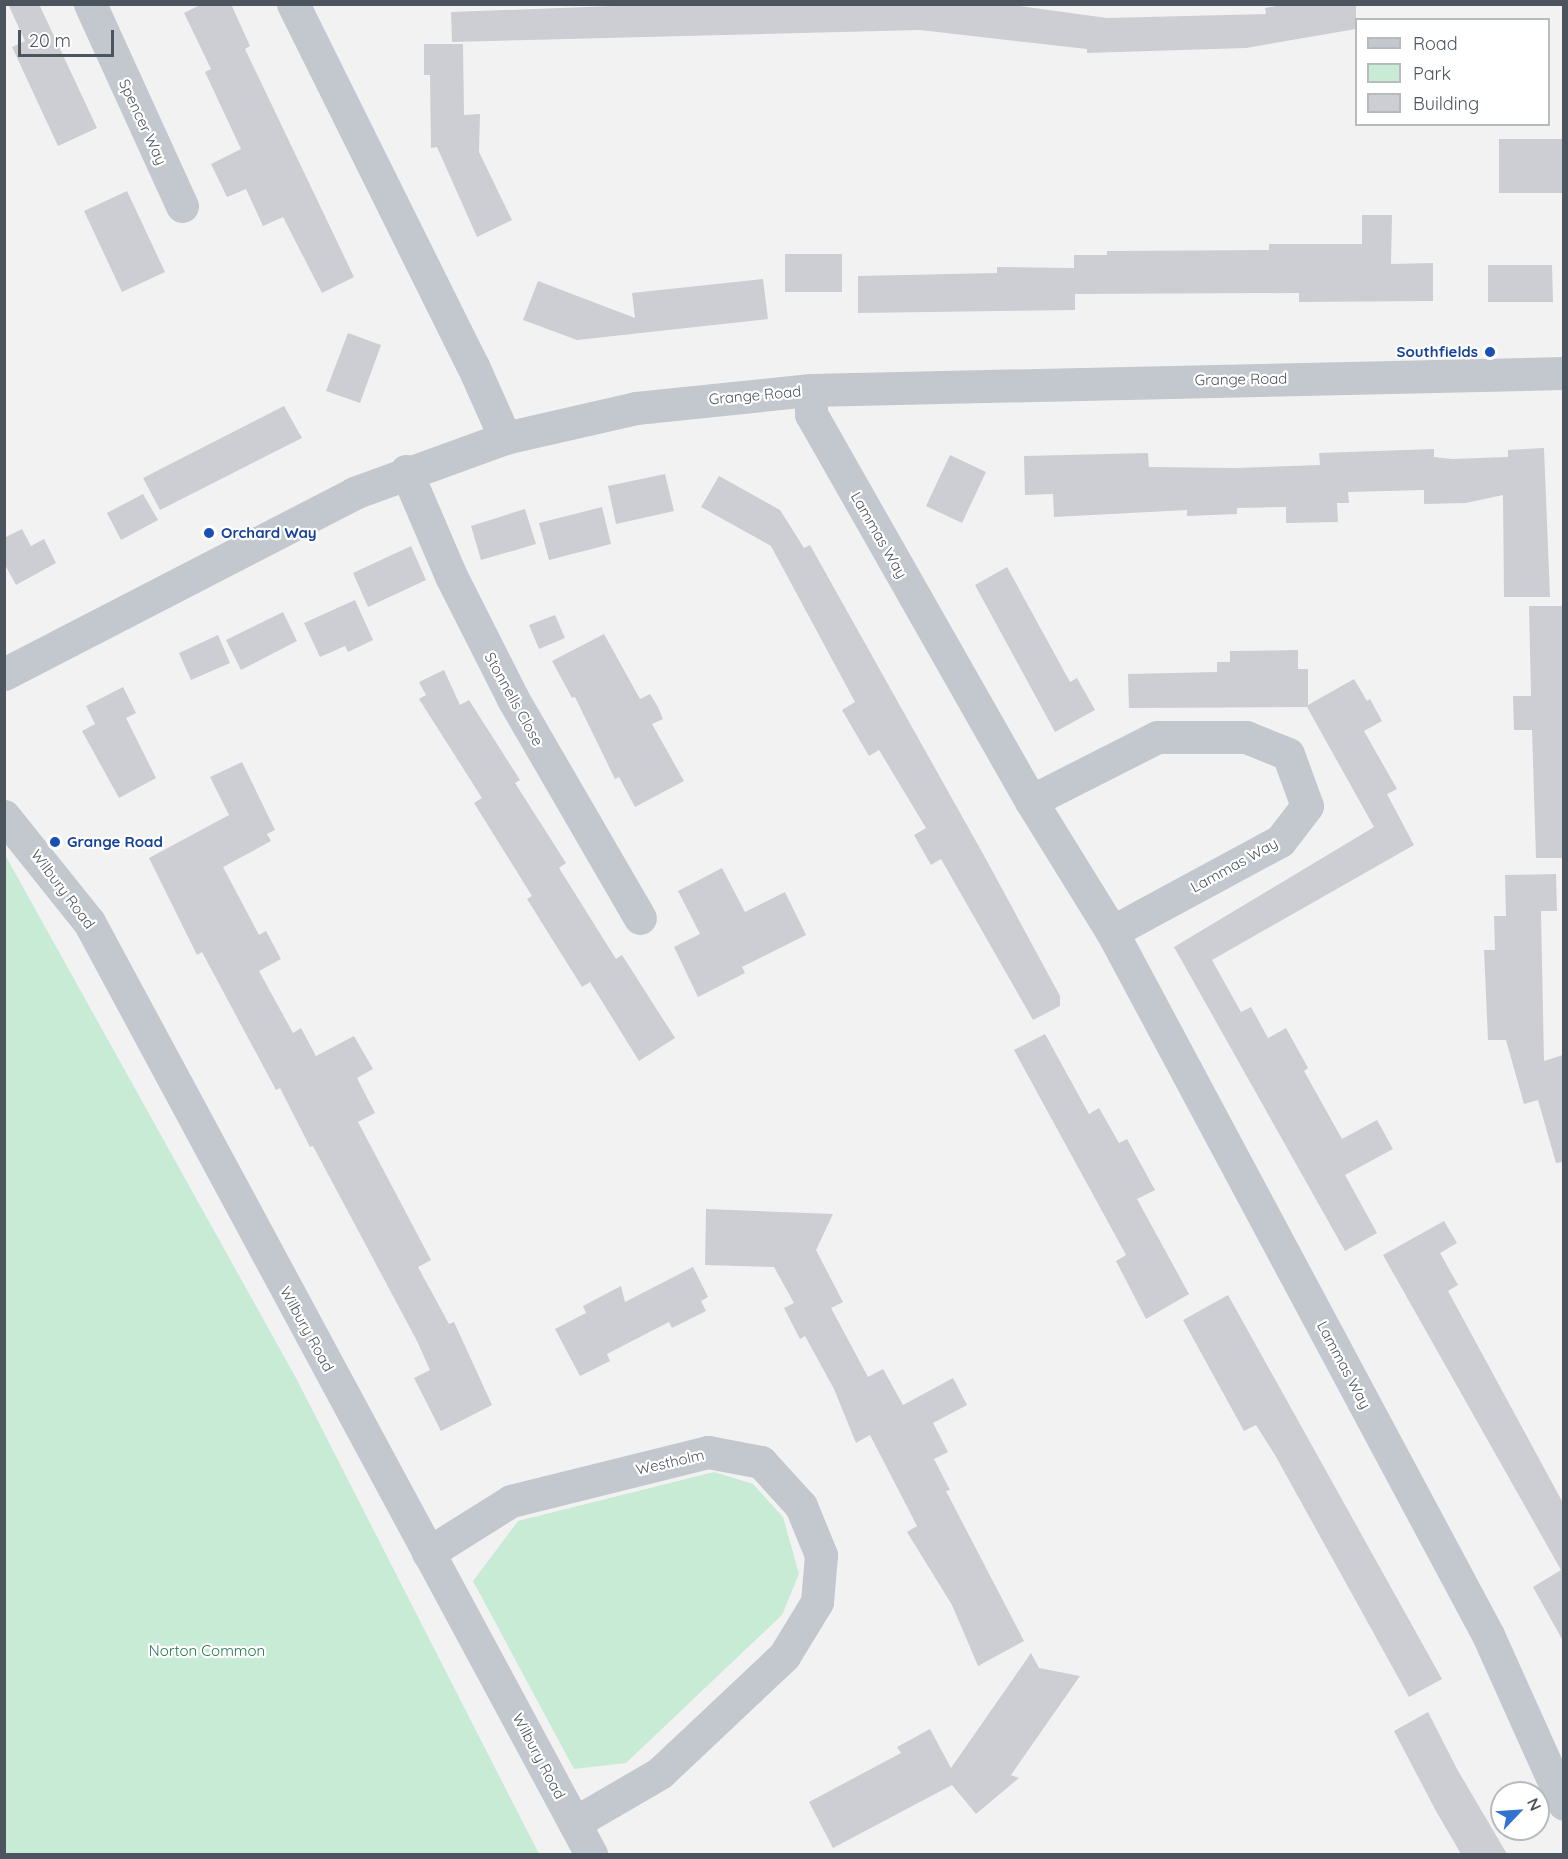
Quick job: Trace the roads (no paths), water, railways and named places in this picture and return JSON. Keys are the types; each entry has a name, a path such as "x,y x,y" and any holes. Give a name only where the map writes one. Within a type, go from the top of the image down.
{"street":[{"name":"Spencer Way","path":"90,4 182,206"},
{"path":"293,4 473,366 505,438"},
{"name":"Grange Road","path":"4,674 354,493 406,471 505,438 636,408 811,390 1563,373"},
{"name":"Lammas Way","path":"811,390 811,414 1031,801 1112,932 1488,1635 1563,1804"},
{"name":"Stonnells Close","path":"406,471 451,576 513,699 639,918"},
{"name":"Lammas Way","path":"1031,801 1157,737 1246,737 1288,754 1306,806 1280,841 1112,932"},
{"name":"Wilbury Road","path":"4,816 89,921 591,1854"},
{"name":"Westholm","path":"428,1553 511,1501 708,1452 762,1462 801,1506 821,1555 817,1602 784,1656 660,1773 574,1823"}],"place":[{"name":"Southfields","path":"1490,352"},
{"name":"Orchard Way","path":"209,533"},
{"name":"Grange Road","path":"55,842"}],"park label":[{"name":"Norton Common","path":"207,1651"}]}
